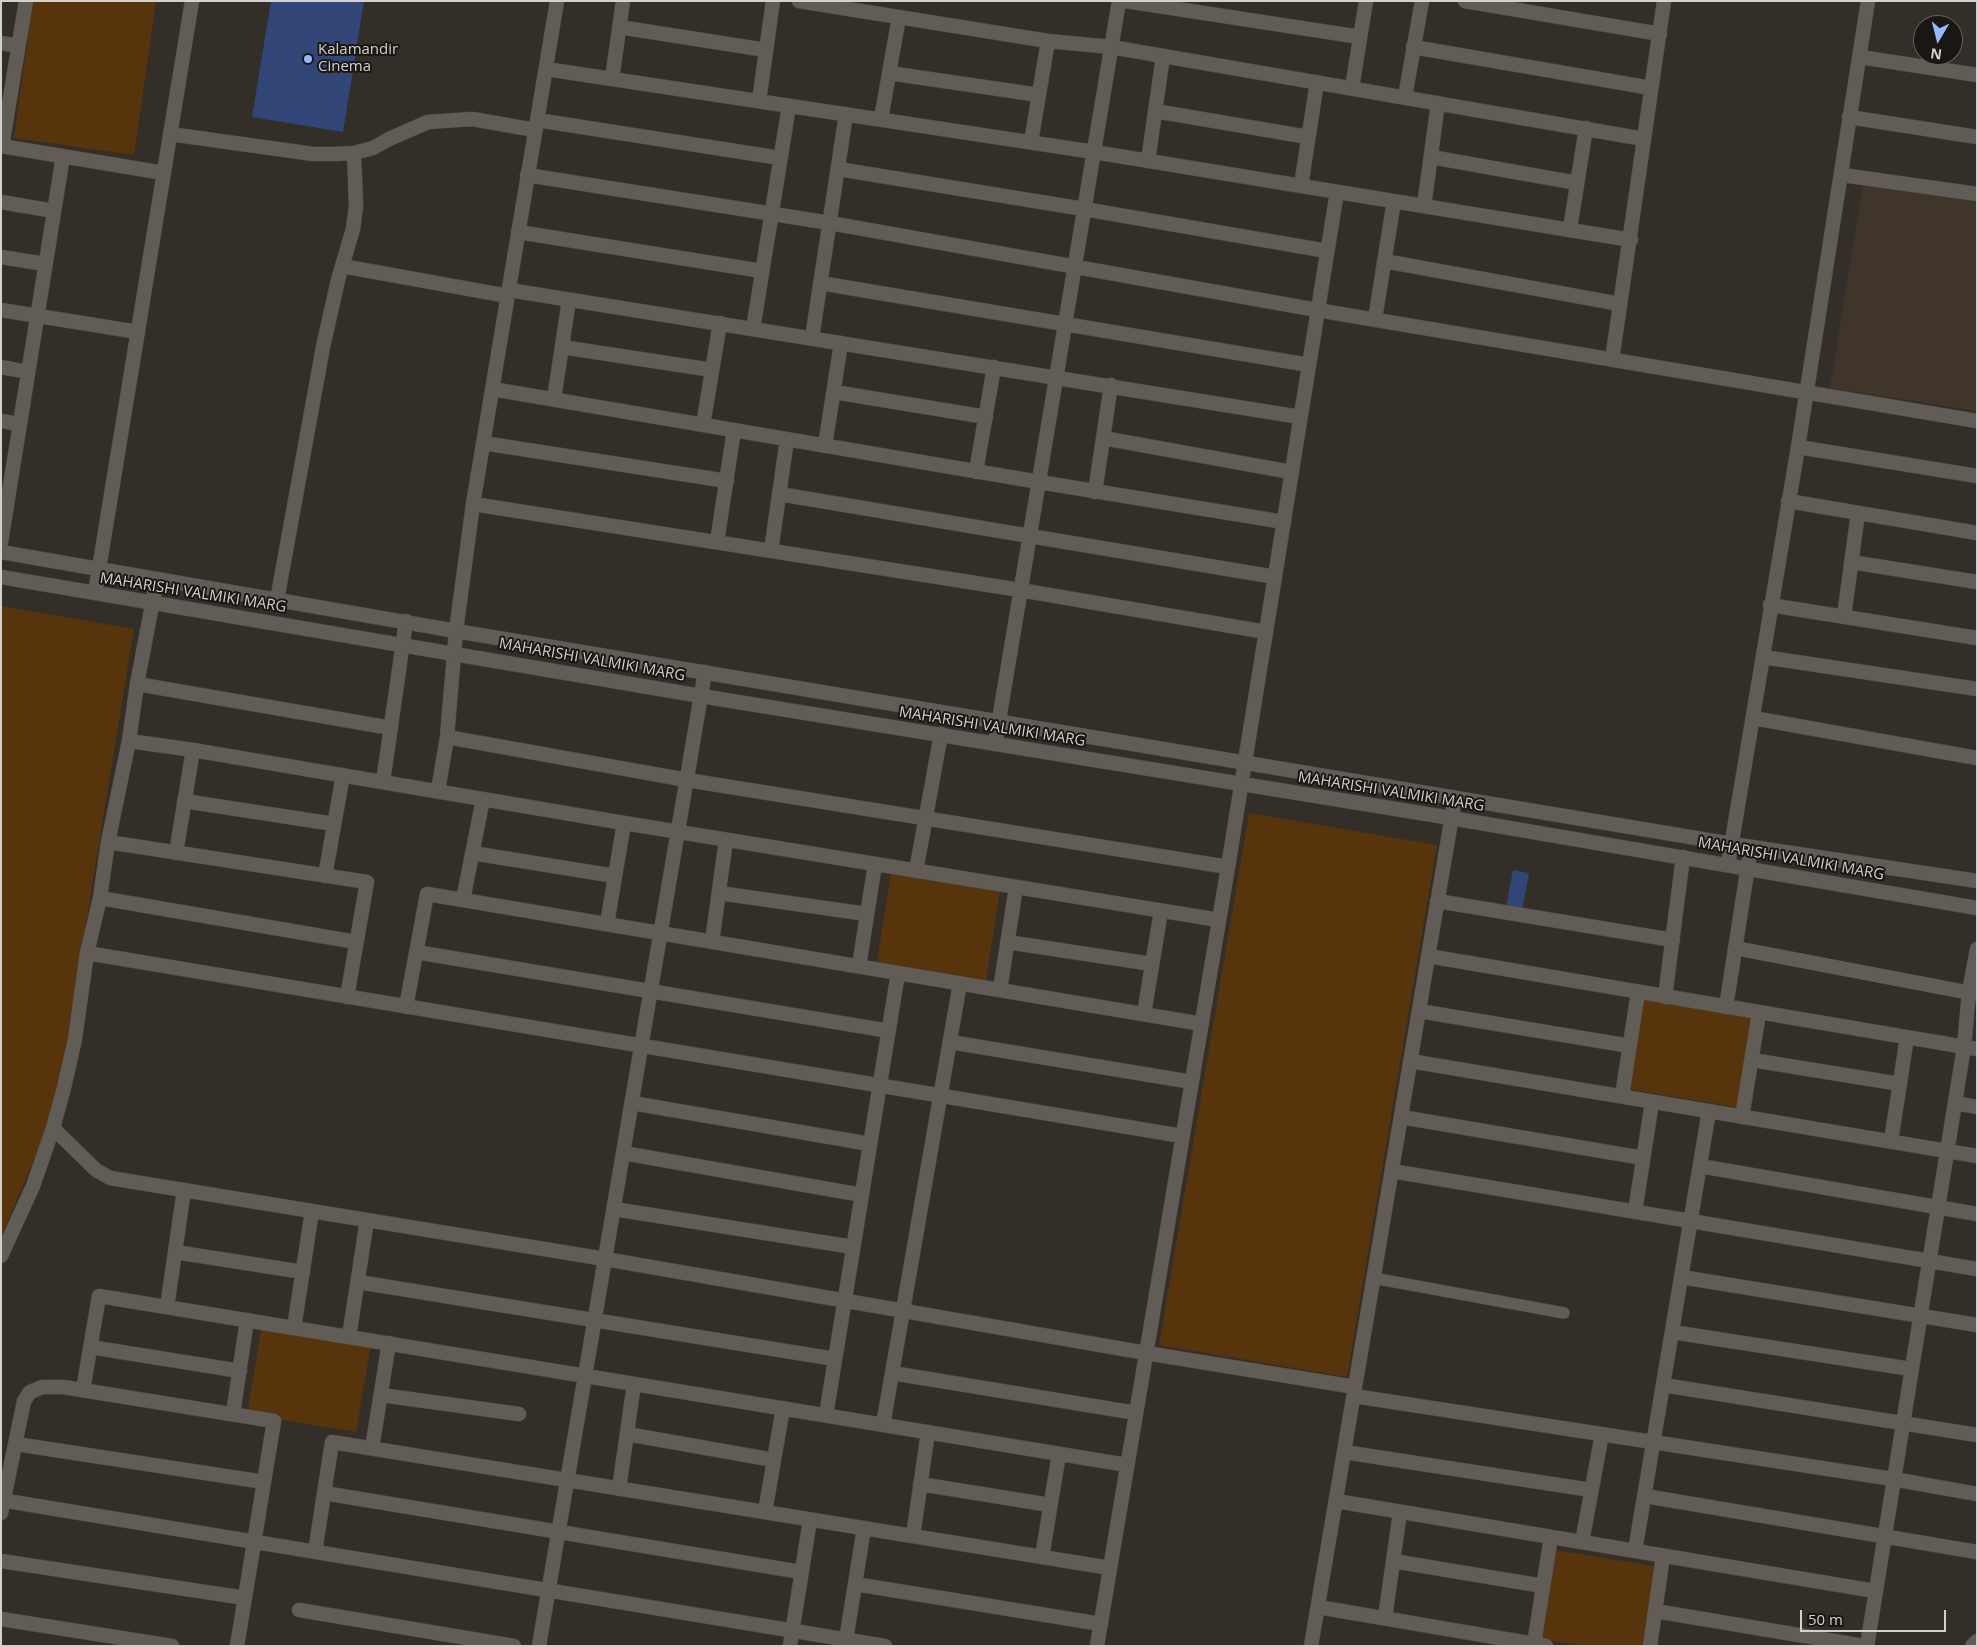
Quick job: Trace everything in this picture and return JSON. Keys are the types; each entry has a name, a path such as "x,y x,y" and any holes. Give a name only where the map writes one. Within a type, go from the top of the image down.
{"street":[{"path":"26,1 18,46 6,95 2,146 164,173"},
{"path":"95,593 192,1"},
{"path":"438,792 447,737 456,632 473,504 557,1"},
{"path":"612,79 623,1"},
{"path":"759,101 773,1"},
{"path":"995,744 1119,1"},
{"path":"1126,1 1360,37"},
{"path":"1352,88 1366,1"},
{"path":"1405,98 1422,1"},
{"path":"1466,1 1660,34"},
{"path":"1612,360 1631,240 1664,1"},
{"path":"1728,865 1770,605 1798,448 1805,393 1842,175 1849,117 1868,1"},
{"path":"805,2 865,6 899,18 1048,41 1111,47 1644,139"},
{"path":"881,120 899,18"},
{"path":"619,27 766,50"},
{"path":"1031,142 1048,41"},
{"path":"1,44 18,46"},
{"path":"1413,47 1651,88"},
{"path":"1148,161 1163,56"},
{"path":"1860,56 1977,76"},
{"path":"546,69 1031,142 1631,240"},
{"path":"889,73 1039,96"},
{"path":"1301,186 1317,82"},
{"path":"1424,206 1438,103"},
{"path":"753,328 789,106"},
{"path":"1155,111 1308,137"},
{"path":"812,338 846,114"},
{"path":"1849,117 1977,138"},
{"path":"170,134 313,154 354,153 373,148 428,122 472,119 536,125 780,158"},
{"path":"1570,230 1586,128"},
{"path":"277,600 323,347 342,266 353,229 356,206 354,153"},
{"path":"1,542 6,477 20,424 63,156"},
{"path":"1431,158 1577,183"},
{"path":"838,169 1327,251"},
{"path":"527,175 830,223 1318,310 1977,421"},
{"path":"1842,175 1977,194"},
{"path":"1097,1646 1228,867 1337,192"},
{"path":"1375,319 1394,201"},
{"path":"1,202 54,211"},
{"path":"518,232 762,270"},
{"path":"1,257 45,264"},
{"path":"1384,261 1620,304"},
{"path":"342,266 508,293 569,300 753,328 1300,417"},
{"path":"820,283 1309,365"},
{"path":"554,399 569,300"},
{"path":"1,310 138,332"},
{"path":"703,425 720,324"},
{"path":"825,446 841,342"},
{"path":"562,347 712,370"},
{"path":"1,367 28,372"},
{"path":"976,472 994,367"},
{"path":"1095,492 1111,385"},
{"path":"492,388 976,472 1284,522"},
{"path":"834,392 986,417"},
{"path":"1,421 20,424"},
{"path":"717,542 734,430"},
{"path":"1103,438 1292,472"},
{"path":"771,551 787,440"},
{"path":"483,443 726,481"},
{"path":"1798,448 1977,476"},
{"path":"779,494 1275,577"},
{"path":"1788,501 1977,533"},
{"path":"473,504 1020,590 1266,632"},
{"path":"1844,616 1858,513"},
{"name":"MAHARISHI VALMIKI MARG","path":"1,552 456,632 706,672 1732,844 1977,881"},
{"path":"1851,562 1977,582"},
{"name":"MAHARISHI VALMIKI MARG","path":"1,577 701,696 1451,818 1977,908"},
{"path":"1,1256 33,1186 53,1128 74,1039 87,954 100,898 108,842 129,741 137,684 157,579"},
{"path":"1770,605 1977,638"},
{"path":"383,782 406,622"},
{"path":"1762,658 1977,689"},
{"path":"539,1646 706,672"},
{"path":"137,684 391,728"},
{"path":"1753,718 1977,758"},
{"path":"916,871 941,734"},
{"path":"447,737 687,780 1228,867"},
{"path":"129,741 343,775 624,824 1219,920"},
{"path":"176,852 192,750"},
{"path":"325,876 343,775"},
{"path":"1312,1646 1455,798"},
{"path":"463,900 483,799"},
{"path":"184,801 334,824"},
{"path":"607,924 624,824"},
{"path":"712,942 726,840"},
{"path":"108,842 367,882 347,997"},
{"path":"1726,1007 1751,847"},
{"path":"472,853 615,876"},
{"path":"1666,997 1683,857"},
{"path":"859,966 875,864"},
{"path":"1000,990 1016,887"},
{"path":"719,893 867,914"},
{"path":"406,1007 427,894 1202,1024"},
{"path":"100,898 356,942"},
{"path":"1437,901 1673,940"},
{"path":"1144,1014 1161,911"},
{"path":"1007,942 1152,964"},
{"path":"1735,948 1973,993"},
{"path":"1655,1611 1866,1646 1955,1104 1970,1048 1977,949"},
{"path":"416,952 889,1031"},
{"path":"87,954 1182,1136"},
{"path":"1428,956 1970,1048"},
{"path":"826,1415 898,973"},
{"path":"883,1425 960,983"},
{"path":"1622,1096 1638,992"},
{"path":"1419,1010 1630,1046"},
{"path":"1742,1116 1759,1012"},
{"path":"1891,1141 1907,1038"},
{"path":"950,1042 1192,1082"},
{"path":"1752,1060 1900,1084"},
{"path":"1410,1061 1977,1156"},
{"path":"1635,1212 1652,1102"},
{"path":"632,1103 870,1144"},
{"path":"1955,1104 1977,1107"},
{"path":"1636,1551 1662,1385 1709,1111"},
{"path":"1401,1117 1643,1158"},
{"path":"53,1128 96,1170 110,1178 605,1259 1602,1434 1893,1479 1977,1494"},
{"path":"623,1153 862,1195"},
{"path":"1700,1166 1977,1214"},
{"path":"1392,1171 1977,1269"},
{"path":"167,1307 184,1190"},
{"path":"614,1209 854,1247"},
{"path":"294,1328 312,1211"},
{"path":"350,1337 367,1220"},
{"path":"175,1252 303,1272"},
{"path":"1681,1277 1977,1325"},
{"path":"358,1282 835,1359"},
{"path":"83,1390 99,1296 1127,1465"},
{"path":"233,1414 247,1320"},
{"path":"1672,1332 1911,1369"},
{"path":"372,1448 389,1344"},
{"path":"90,1347 240,1371"},
{"path":"892,1372 1136,1413"},
{"path":"619,1488 634,1384"},
{"path":"1662,1385 1977,1434"},
{"path":"237,1646 254,1541 274,1421 63,1387 42,1387 30,1392 24,1401 2,1504 254,1541 792,1630 846,1643 886,1646"},
{"path":"381,1395 519,1414"},
{"path":"765,1512 783,1408"},
{"path":"912,1536 928,1432"},
{"path":"627,1434 774,1460"},
{"path":"1582,1542 1602,1434"},
{"path":"315,1552 332,1442 1110,1568"},
{"path":"16,1444 264,1482"},
{"path":"1344,1452 1592,1490"},
{"path":"1042,1557 1059,1454"},
{"path":"920,1484 1050,1506"},
{"path":"324,1493 802,1572"},
{"path":"1645,1496 1977,1552"},
{"path":"1336,1501 1875,1591"},
{"path":"1385,1618 1400,1512"},
{"path":"790,1646 810,1520"},
{"path":"846,1643 864,1528"},
{"path":"1318,1607 1540,1645 1543,1586 1551,1537"},
{"path":"1650,1646 1663,1556"},
{"path":"1,1561 245,1598"},
{"path":"1393,1561 1543,1586"},
{"path":"855,1584 1101,1624"},
{"path":"299,1610 514,1646"},
{"path":"1,1619 172,1646"},
{"path":"1972,1646 1977,1641"}],"lane":[{"path":"1373,1278 1564,1313"}],"shaded area":[{"path":"33,1 156,1 134,155 14,138"},
{"path":"1863,184 1977,202 1977,411 1830,388"},
{"path":"1,606 134,629 56,1107 1,1237"},
{"path":"1249,813 1437,845 1347,1377 1159,1345"},
{"path":"891,873 1000,891 986,980 877,962"},
{"path":"1643,1000 1752,1018 1737,1107 1628,1089"},
{"path":"262,1325 371,1343 356,1432 247,1414"},
{"path":"1550,1549 1659,1567 1646,1646 1585,1646 1536,1638"}],"building":[{"name":"Kalamandir Cinema","path":"271,1 364,1 343,132 252,117"},
{"path":"1513,870 1529,873 1522,911 1506,908"}],"place":[{"name":"Kalamandir Cinema","path":"308,59"}]}
